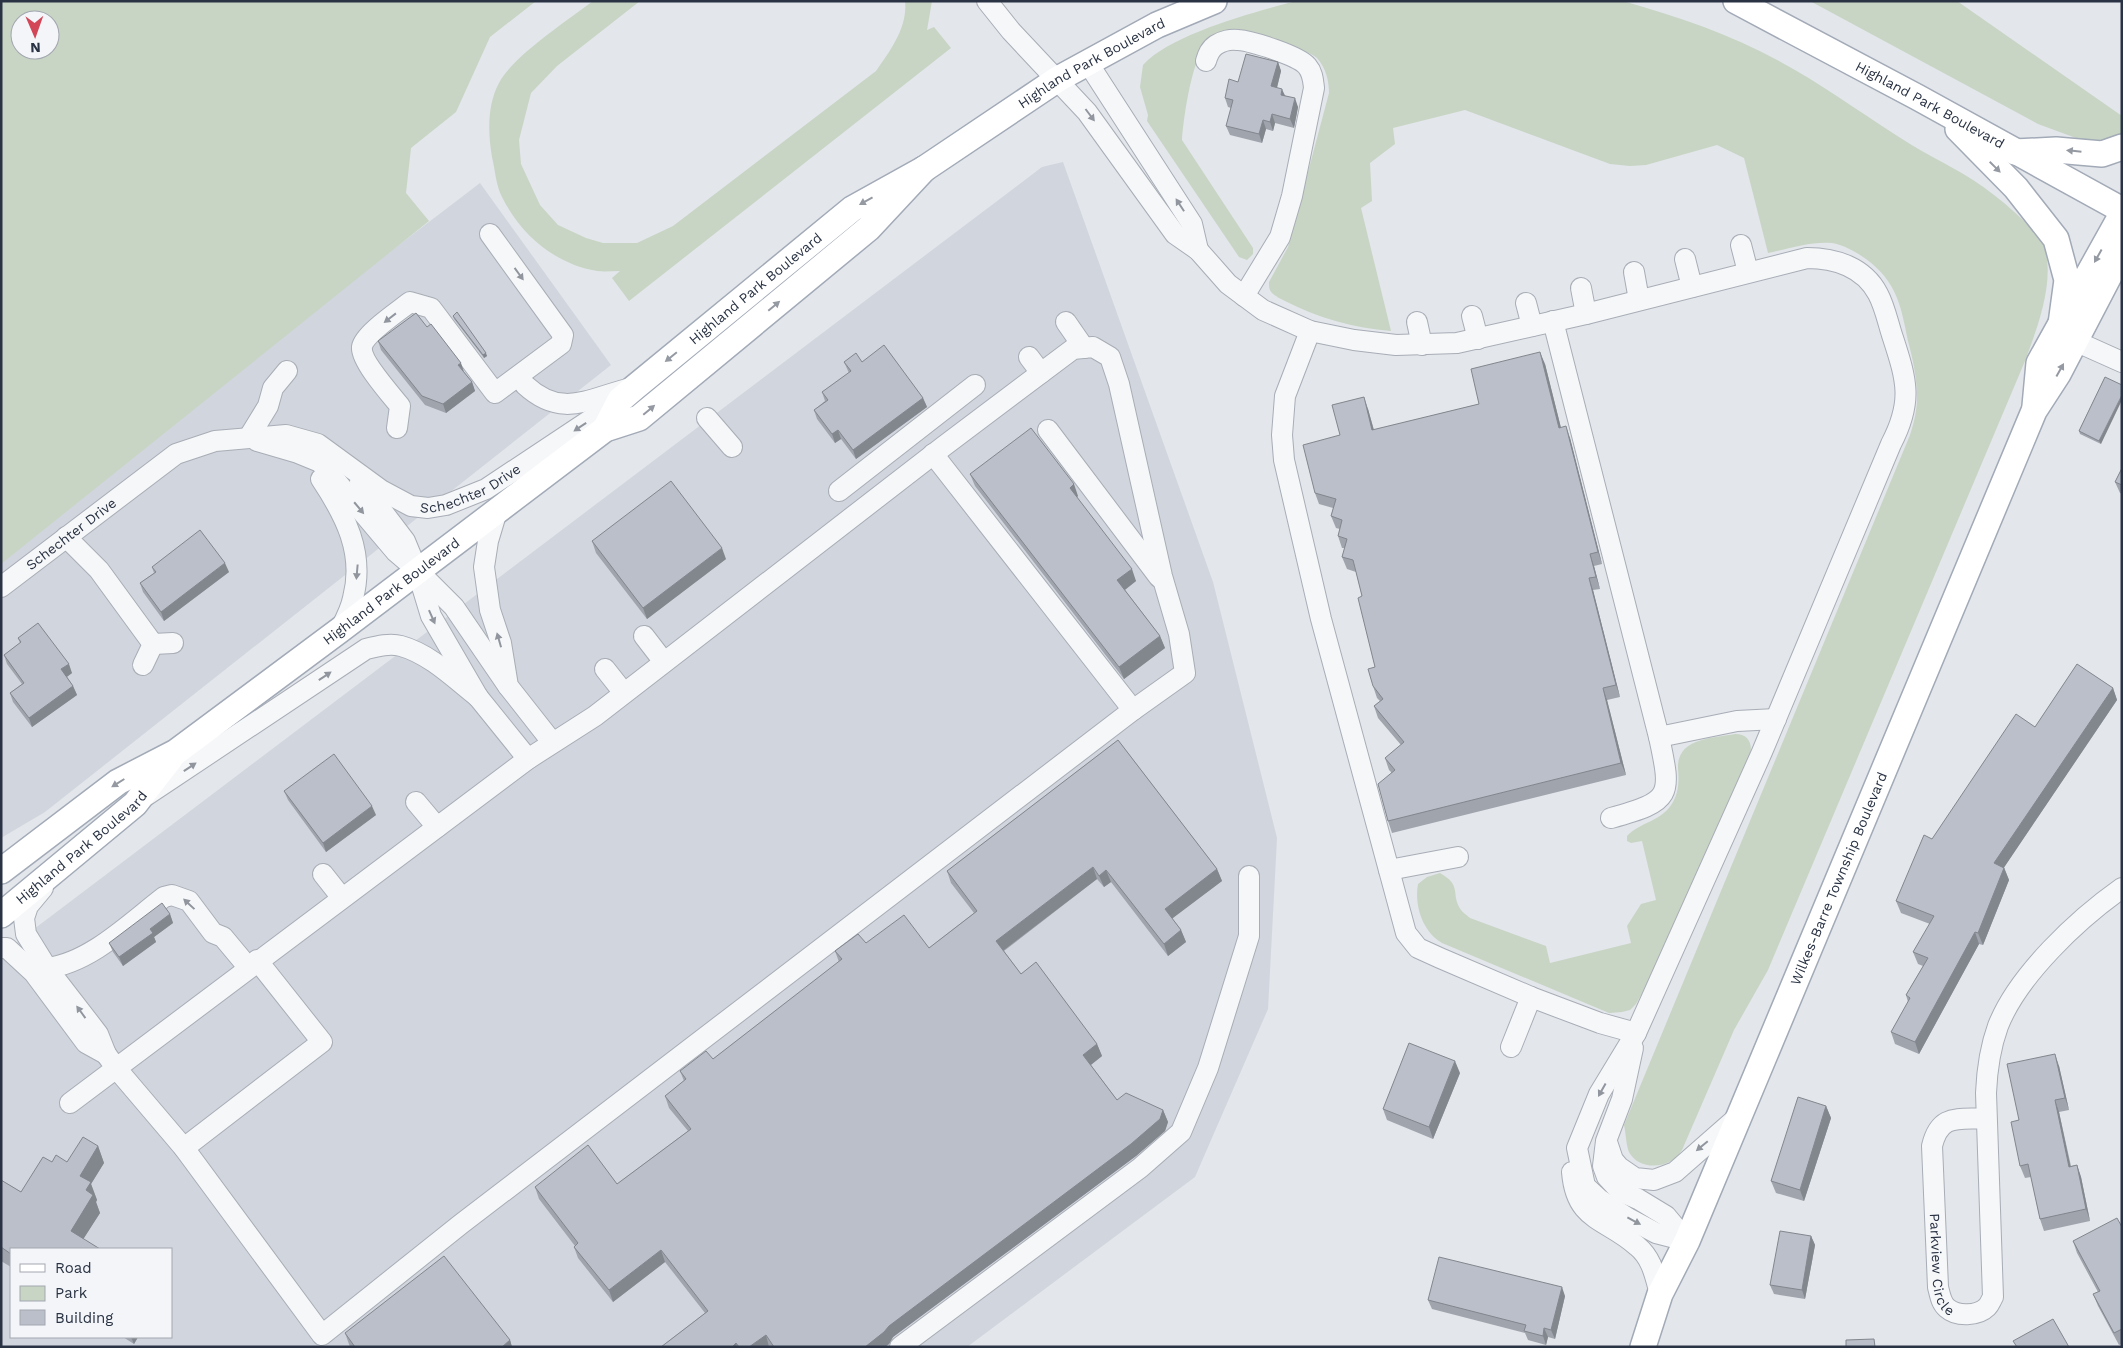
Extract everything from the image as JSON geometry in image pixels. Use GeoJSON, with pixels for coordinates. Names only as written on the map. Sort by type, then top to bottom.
{"type":"FeatureCollection","features":[{"type":"Feature","properties":{"kind":"main road","name":"Highland Park Boulevard"},"geometry":{"type":"LineString","coordinates":[[606,430],[627,394],[852,209],[924,169],[1058,79],[1156,25],[1214,1]]}},
{"type":"Feature","properties":{"kind":"main road","name":"Highland Park Boulevard"},"geometry":{"type":"LineString","coordinates":[[1736,1],[1936,108],[2122,212]]}},
{"type":"Feature","properties":{"kind":"main road"},"geometry":{"type":"LineString","coordinates":[[1936,108],[2016,188],[2056,239],[2067,280],[2068,332]]}},
{"type":"Feature","properties":{"kind":"main road"},"geometry":{"type":"LineString","coordinates":[[2015,152],[2056,150],[2102,154],[2122,148]]}},
{"type":"Feature","properties":{"kind":"main road","name":"Highland Park Boulevard"},"geometry":{"type":"LineString","coordinates":[[1,871],[118,782],[176,752],[606,430],[639,418],[868,228],[924,169]]}},
{"type":"Feature","properties":{"kind":"main road","name":"Wilkes-Barre Township Boulevard"},"geometry":{"type":"LineString","coordinates":[[1643,1347],[1660,1294],[1687,1241],[2034,411],[2058,374],[2068,332],[2122,212]]}},
{"type":"Feature","properties":{"kind":"main road","name":"Wilkes-Barre Township Boulevard"},"geometry":{"type":"LineString","coordinates":[[2068,332],[2122,251]]}},
{"type":"Feature","properties":{"kind":"main road","name":"Highland Park Boulevard"},"geometry":{"type":"LineString","coordinates":[[1,915],[135,804],[176,752]]}},
{"type":"Feature","properties":{"kind":"street"},"geometry":{"type":"LineString","coordinates":[[987,1],[1011,31],[1087,112],[1175,234],[1198,250],[1228,284],[1263,310],[1310,331],[1354,340],[1396,344],[1457,343],[1586,314],[1807,258],[1826,258],[1843,262],[1859,272],[1878,294],[1900,361],[1906,386],[1906,404],[1901,425],[1776,719],[1636,1032],[1599,1094],[1572,1163],[1573,1187],[1585,1211],[1638,1246],[1653,1266],[1660,1294]]}},
{"type":"Feature","properties":{"kind":"street"},"geometry":{"type":"LineString","coordinates":[[1206,61],[1210,50],[1217,44],[1228,40],[1239,40],[1296,58],[1307,65],[1312,76],[1314,88],[1292,196],[1280,237],[1244,296]]}},
{"type":"Feature","properties":{"kind":"street"},"geometry":{"type":"LineString","coordinates":[[1088,63],[1192,224],[1198,250]]}},
{"type":"Feature","properties":{"kind":"street"},"geometry":{"type":"LineString","coordinates":[[397,428],[400,406],[363,358],[362,347],[368,336],[410,302],[431,308],[496,393],[561,344],[563,335],[490,234]]}},
{"type":"Feature","properties":{"kind":"street"},"geometry":{"type":"LineString","coordinates":[[1741,245],[1748,272]]}},
{"type":"Feature","properties":{"kind":"street"},"geometry":{"type":"LineString","coordinates":[[1685,259],[1692,287]]}},
{"type":"Feature","properties":{"kind":"street"},"geometry":{"type":"LineString","coordinates":[[1634,272],[1639,300]]}},
{"type":"Feature","properties":{"kind":"street"},"geometry":{"type":"LineString","coordinates":[[1581,288],[1586,314]]}},
{"type":"Feature","properties":{"kind":"street"},"geometry":{"type":"LineString","coordinates":[[1526,303],[1532,326]]}},
{"type":"Feature","properties":{"kind":"street"},"geometry":{"type":"LineString","coordinates":[[1472,316],[1478,339]]}},
{"type":"Feature","properties":{"kind":"street"},"geometry":{"type":"LineString","coordinates":[[1553,321],[1667,774],[1662,796],[1652,805],[1611,818]]}},
{"type":"Feature","properties":{"kind":"street"},"geometry":{"type":"LineString","coordinates":[[1066,322],[1084,348]]}},
{"type":"Feature","properties":{"kind":"street"},"geometry":{"type":"LineString","coordinates":[[1416,322],[1422,345]]}},
{"type":"Feature","properties":{"kind":"street"},"geometry":{"type":"LineString","coordinates":[[1310,331],[1285,396],[1282,435],[1284,460],[1321,619],[1406,933],[1418,948],[1531,997],[1600,1023],[1636,1032]]}},
{"type":"Feature","properties":{"kind":"street"},"geometry":{"type":"LineString","coordinates":[[2068,332],[2122,362]]}},
{"type":"Feature","properties":{"kind":"street"},"geometry":{"type":"LineString","coordinates":[[1,948],[7,948],[34,973],[86,1043],[111,1061],[184,1148],[322,1336],[475,1214],[1133,710],[1185,673],[1179,634],[1165,585],[1119,384],[1110,357],[1093,346],[1073,349],[933,454],[595,716],[528,759],[252,964],[111,1061],[70,1103]]}},
{"type":"Feature","properties":{"kind":"street"},"geometry":{"type":"LineString","coordinates":[[1029,357],[1041,373]]}},
{"type":"Feature","properties":{"kind":"street"},"geometry":{"type":"LineString","coordinates":[[248,437],[268,406],[273,388],[287,371]]}},
{"type":"Feature","properties":{"kind":"street"},"geometry":{"type":"LineString","coordinates":[[526,384],[547,401],[564,405],[627,394]]}},
{"type":"Feature","properties":{"kind":"street"},"geometry":{"type":"LineString","coordinates":[[858,514],[842,494],[975,386]]}},
{"type":"Feature","properties":{"kind":"street","name":"Schechter Drive"},"geometry":{"type":"LineString","coordinates":[[1,587],[176,454],[215,441],[286,435],[318,444],[381,490],[411,506],[428,508],[446,505],[486,489],[627,394]]}},
{"type":"Feature","properties":{"kind":"street"},"geometry":{"type":"LineString","coordinates":[[707,418],[732,447]]}},
{"type":"Feature","properties":{"kind":"street"},"geometry":{"type":"LineString","coordinates":[[1048,430],[1165,585]]}},
{"type":"Feature","properties":{"kind":"street","name":"Schechter Drive"},"geometry":{"type":"LineString","coordinates":[[248,437],[274,447],[298,452],[320,462],[396,552],[418,570]]}},
{"type":"Feature","properties":{"kind":"street","name":"Schechter Drive"},"geometry":{"type":"LineString","coordinates":[[318,444],[357,479],[405,541],[418,570]]}},
{"type":"Feature","properties":{"kind":"street"},"geometry":{"type":"LineString","coordinates":[[298,452],[313,467],[333,497],[350,532],[358,565],[353,599],[340,630]]}},
{"type":"Feature","properties":{"kind":"street"},"geometry":{"type":"LineString","coordinates":[[933,454],[1133,710]]}},
{"type":"Feature","properties":{"kind":"street"},"geometry":{"type":"LineString","coordinates":[[497,511],[488,540],[484,567],[490,610],[500,643],[508,686]]}},
{"type":"Feature","properties":{"kind":"street"},"geometry":{"type":"LineString","coordinates":[[66,537],[117,585],[153,644]]}},
{"type":"Feature","properties":{"kind":"street"},"geometry":{"type":"LineString","coordinates":[[418,570],[454,607],[508,686],[552,742]]}},
{"type":"Feature","properties":{"kind":"street"},"geometry":{"type":"LineString","coordinates":[[418,570],[431,616],[478,697],[528,759]]}},
{"type":"Feature","properties":{"kind":"street"},"geometry":{"type":"LineString","coordinates":[[644,636],[664,662]]}},
{"type":"Feature","properties":{"kind":"street"},"geometry":{"type":"LineString","coordinates":[[153,644],[173,643]]}},
{"type":"Feature","properties":{"kind":"street"},"geometry":{"type":"LineString","coordinates":[[143,666],[153,644]]}},
{"type":"Feature","properties":{"kind":"street"},"geometry":{"type":"LineString","coordinates":[[135,804],[366,649],[384,645],[400,646],[427,657],[478,697]]}},
{"type":"Feature","properties":{"kind":"street"},"geometry":{"type":"LineString","coordinates":[[605,669],[624,693]]}},
{"type":"Feature","properties":{"kind":"street"},"geometry":{"type":"LineString","coordinates":[[1659,737],[1737,721],[1776,719]]}},
{"type":"Feature","properties":{"kind":"street"},"geometry":{"type":"LineString","coordinates":[[416,802],[437,827]]}},
{"type":"Feature","properties":{"kind":"street"},"geometry":{"type":"LineString","coordinates":[[77,853],[28,906],[24,918],[26,934],[47,968],[98,1034],[111,1061]]}},
{"type":"Feature","properties":{"kind":"street"},"geometry":{"type":"LineString","coordinates":[[1389,870],[1458,858]]}},
{"type":"Feature","properties":{"kind":"street"},"geometry":{"type":"LineString","coordinates":[[323,874],[342,898]]}},
{"type":"Feature","properties":{"kind":"street"},"geometry":{"type":"LineString","coordinates":[[900,1347],[1140,1168],[1181,1132],[1208,1068],[1249,936],[1249,876]]}},
{"type":"Feature","properties":{"kind":"street","name":"Parkview Circle"},"geometry":{"type":"LineString","coordinates":[[1986,1118],[1953,1120],[1940,1125],[1935,1133],[1932,1146],[1938,1287],[1940,1299],[1947,1308],[1957,1314],[1978,1313],[1988,1306],[1993,1297],[1986,1118],[1987,1068],[1991,1046],[1999,1024],[2012,1000],[2034,970],[2059,942],[2087,914],[2122,888]]}},
{"type":"Feature","properties":{"kind":"street"},"geometry":{"type":"LineString","coordinates":[[47,968],[64,966],[92,952],[164,897],[172,895],[189,901],[212,933],[223,937],[252,964],[322,1042],[184,1148]]}},
{"type":"Feature","properties":{"kind":"street"},"geometry":{"type":"LineString","coordinates":[[1511,1047],[1531,997]]}},
{"type":"Feature","properties":{"kind":"street"},"geometry":{"type":"LineString","coordinates":[[1636,1032],[1622,1099],[1606,1141],[1603,1166],[1607,1178],[1620,1191],[1638,1199],[1666,1216],[1687,1241]]}},
{"type":"Feature","properties":{"kind":"street"},"geometry":{"type":"LineString","coordinates":[[1606,1141],[1613,1160],[1619,1167],[1635,1178],[1654,1180],[1675,1172],[1740,1115]]}},
{"type":"Feature","properties":{"kind":"street"},"geometry":{"type":"LineString","coordinates":[[1577,1148],[1585,1186],[1599,1199],[1656,1233],[1687,1241]]}},
{"type":"Feature","properties":{"kind":"shaded area"},"geometry":{"type":"Polygon","coordinates":[[[1063,162],[1213,582],[1277,838],[1268,1009],[1195,1177],[967,1347],[1,1347],[1,954],[1042,167],[1063,162]]]}},
{"type":"Feature","properties":{"kind":"shaded area"},"geometry":{"type":"Polygon","coordinates":[[[480,183],[611,365],[45,812],[1,838],[1,549],[480,183]]]}},
{"type":"Feature","properties":{"kind":"green space"},"geometry":{"type":"Polygon","coordinates":[[[1,1],[536,1],[490,37],[456,112],[411,148],[406,193],[429,221],[1,564],[1,1]]]}},
{"type":"Feature","properties":{"kind":"green space"},"geometry":{"type":"Polygon","coordinates":[[[593,1],[640,1],[557,66],[531,93],[519,140],[521,164],[540,205],[558,225],[586,238],[603,243],[637,243],[673,226],[876,71],[901,29],[904,20],[905,1],[932,1],[927,30],[934,27],[951,48],[629,301],[612,278],[620,271],[597,271],[567,262],[541,246],[519,224],[500,193],[491,148],[490,110],[499,83],[528,50],[593,1]]]}},
{"type":"Feature","properties":{"kind":"green space"},"geometry":{"type":"Polygon","coordinates":[[[1296,1],[1623,1],[1668,14],[1733,39],[1775,59],[1824,88],[1910,144],[1984,187],[2006,204],[2039,235],[2045,249],[2048,265],[2045,298],[2025,361],[1768,970],[1734,1030],[1682,1150],[1674,1159],[1666,1164],[1654,1166],[1637,1161],[1629,1152],[1624,1125],[1910,435],[1916,407],[1916,383],[1900,306],[1885,277],[1862,256],[1845,247],[1832,243],[1816,243],[1768,253],[1744,158],[1717,145],[1646,165],[1610,164],[1465,110],[1393,128],[1395,144],[1370,163],[1372,201],[1361,208],[1391,331],[1336,321],[1283,300],[1271,292],[1269,282],[1288,247],[1329,93],[1323,66],[1317,58],[1295,47],[1264,37],[1246,34],[1203,51],[1195,68],[1186,107],[1182,140],[1253,248],[1253,254],[1247,260],[1239,257],[1147,121],[1148,115],[1140,87],[1143,65],[1173,43],[1215,26],[1296,1]]]}},
{"type":"Feature","properties":{"kind":"green space"},"geometry":{"type":"Polygon","coordinates":[[[1810,1],[1957,1],[2122,116],[2122,138],[2099,143],[2084,141],[2038,124],[1810,1]]]}},
{"type":"Feature","properties":{"kind":"green space"},"geometry":{"type":"Polygon","coordinates":[[[1740,734],[1749,740],[1751,747],[1750,755],[1678,929],[1636,1004],[1630,1010],[1609,1013],[1442,943],[1435,938],[1425,925],[1421,918],[1417,901],[1418,884],[1427,877],[1440,873],[1454,886],[1456,899],[1461,910],[1470,918],[1546,946],[1550,963],[1631,943],[1627,926],[1641,904],[1656,900],[1642,841],[1631,843],[1627,841],[1627,836],[1638,827],[1663,813],[1673,802],[1678,785],[1679,758],[1683,751],[1698,741],[1740,734]]]}},
{"type":"Feature","properties":{"kind":"building"},"geometry":{"type":"Polygon","coordinates":[[[1246,54],[1278,62],[1271,86],[1282,89],[1281,95],[1295,98],[1290,119],[1272,114],[1270,122],[1263,120],[1259,134],[1226,126],[1233,100],[1225,98],[1229,79],[1238,82],[1246,54]]]}},
{"type":"Feature","properties":{"kind":"building"},"geometry":{"type":"Polygon","coordinates":[[[457,312],[486,353],[483,355],[453,316],[457,312]]]}},
{"type":"Feature","properties":{"kind":"building"},"geometry":{"type":"Polygon","coordinates":[[[416,313],[427,327],[431,324],[461,363],[458,365],[472,382],[443,404],[422,396],[378,341],[416,313]]]}},
{"type":"Feature","properties":{"kind":"building"},"geometry":{"type":"Polygon","coordinates":[[[884,345],[923,398],[853,450],[838,430],[832,434],[814,410],[828,400],[822,392],[851,371],[844,362],[856,353],[862,362],[884,345]]]}},
{"type":"Feature","properties":{"kind":"building"},"geometry":{"type":"Polygon","coordinates":[[[1540,352],[1559,428],[1566,426],[1598,552],[1590,554],[1596,577],[1589,578],[1616,685],[1603,688],[1621,763],[1388,821],[1378,784],[1395,770],[1385,758],[1404,742],[1374,706],[1383,699],[1373,686],[1368,669],[1375,667],[1358,598],[1362,596],[1353,560],[1342,557],[1347,539],[1338,536],[1342,520],[1331,516],[1336,499],[1315,493],[1303,445],[1340,435],[1332,405],[1364,397],[1372,430],[1479,404],[1471,369],[1540,352]]]}},
{"type":"Feature","properties":{"kind":"building"},"geometry":{"type":"Polygon","coordinates":[[[2105,377],[2122,385],[2122,395],[2099,441],[2079,431],[2105,377]]]}},
{"type":"Feature","properties":{"kind":"building"},"geometry":{"type":"Polygon","coordinates":[[[1031,428],[1074,484],[1070,488],[1132,569],[1117,580],[1160,636],[1119,667],[970,474],[1031,428]]]}},
{"type":"Feature","properties":{"kind":"building"},"geometry":{"type":"Polygon","coordinates":[[[2122,468],[2122,485],[2115,482],[2122,468]]]}},
{"type":"Feature","properties":{"kind":"building"},"geometry":{"type":"Polygon","coordinates":[[[671,481],[722,548],[643,608],[592,541],[671,481]]]}},
{"type":"Feature","properties":{"kind":"building"},"geometry":{"type":"Polygon","coordinates":[[[200,530],[225,563],[161,612],[140,583],[156,572],[152,567],[200,530]]]}},
{"type":"Feature","properties":{"kind":"building"},"geometry":{"type":"Polygon","coordinates":[[[38,623],[69,664],[61,669],[73,686],[29,718],[10,693],[24,683],[4,655],[21,642],[18,638],[38,623]]]}},
{"type":"Feature","properties":{"kind":"building"},"geometry":{"type":"Polygon","coordinates":[[[2077,664],[2113,688],[1994,863],[2004,868],[1978,933],[1975,932],[1915,1042],[1891,1032],[1910,998],[1906,995],[1928,958],[1913,952],[1934,916],[1896,901],[1924,835],[1932,839],[2016,714],[2035,727],[2077,664]]]}},
{"type":"Feature","properties":{"kind":"building"},"geometry":{"type":"Polygon","coordinates":[[[1118,740],[1217,869],[1165,909],[1181,930],[1164,944],[1106,870],[1099,876],[1093,867],[996,941],[1021,974],[1036,962],[1097,1044],[1083,1055],[1117,1100],[1126,1093],[1163,1110],[1160,1119],[1131,1144],[889,1326],[865,1347],[774,1347],[766,1335],[749,1347],[739,1347],[736,1343],[732,1347],[661,1347],[708,1311],[661,1250],[609,1290],[574,1247],[578,1243],[535,1187],[588,1145],[617,1184],[691,1129],[665,1096],[686,1079],[680,1071],[706,1051],[713,1059],[842,959],[835,951],[858,934],[866,943],[904,915],[929,948],[977,911],[947,871],[1118,740]]]}},
{"type":"Feature","properties":{"kind":"building"},"geometry":{"type":"Polygon","coordinates":[[[334,754],[372,806],[323,843],[284,791],[334,754]]]}},
{"type":"Feature","properties":{"kind":"building"},"geometry":{"type":"Polygon","coordinates":[[[162,903],[170,914],[150,929],[153,933],[119,957],[109,943],[162,903]]]}},
{"type":"Feature","properties":{"kind":"building"},"geometry":{"type":"Polygon","coordinates":[[[1409,1043],[1455,1061],[1429,1127],[1383,1109],[1409,1043]]]}},
{"type":"Feature","properties":{"kind":"building"},"geometry":{"type":"Polygon","coordinates":[[[2055,1054],[2065,1098],[2055,1100],[2069,1167],[2077,1165],[2086,1209],[2040,1219],[2028,1164],[2020,1166],[2011,1122],[2019,1120],[2007,1064],[2055,1054]]]}},
{"type":"Feature","properties":{"kind":"building"},"geometry":{"type":"Polygon","coordinates":[[[1798,1097],[1826,1106],[1800,1190],[1771,1181],[1798,1097]]]}},
{"type":"Feature","properties":{"kind":"building"},"geometry":{"type":"Polygon","coordinates":[[[83,1137],[98,1146],[80,1176],[91,1182],[86,1190],[93,1195],[71,1231],[98,1248],[10,1248],[10,1253],[1,1247],[1,1180],[21,1192],[43,1157],[52,1162],[56,1155],[67,1162],[83,1137]]]}},
{"type":"Feature","properties":{"kind":"building"},"geometry":{"type":"Polygon","coordinates":[[[2117,1218],[2122,1227],[2122,1329],[2114,1333],[2093,1294],[2100,1291],[2073,1241],[2117,1218]]]}},
{"type":"Feature","properties":{"kind":"building"},"geometry":{"type":"Polygon","coordinates":[[[1780,1231],[1811,1236],[1802,1290],[1770,1285],[1780,1231]]]}},
{"type":"Feature","properties":{"kind":"building"},"geometry":{"type":"Polygon","coordinates":[[[444,1256],[510,1340],[502,1347],[355,1347],[345,1333],[444,1256]]]}},
{"type":"Feature","properties":{"kind":"building"},"geometry":{"type":"Polygon","coordinates":[[[1439,1257],[1562,1287],[1551,1330],[1544,1328],[1543,1336],[1524,1331],[1526,1325],[1428,1300],[1439,1257]]]}},
{"type":"Feature","properties":{"kind":"building"},"geometry":{"type":"Polygon","coordinates":[[[2053,1319],[2069,1347],[2017,1347],[2013,1341],[2053,1319]]]}},
{"type":"Feature","properties":{"kind":"building"},"geometry":{"type":"Polygon","coordinates":[[[1874,1339],[1875,1347],[1846,1347],[1846,1340],[1874,1339]]]}}]}
